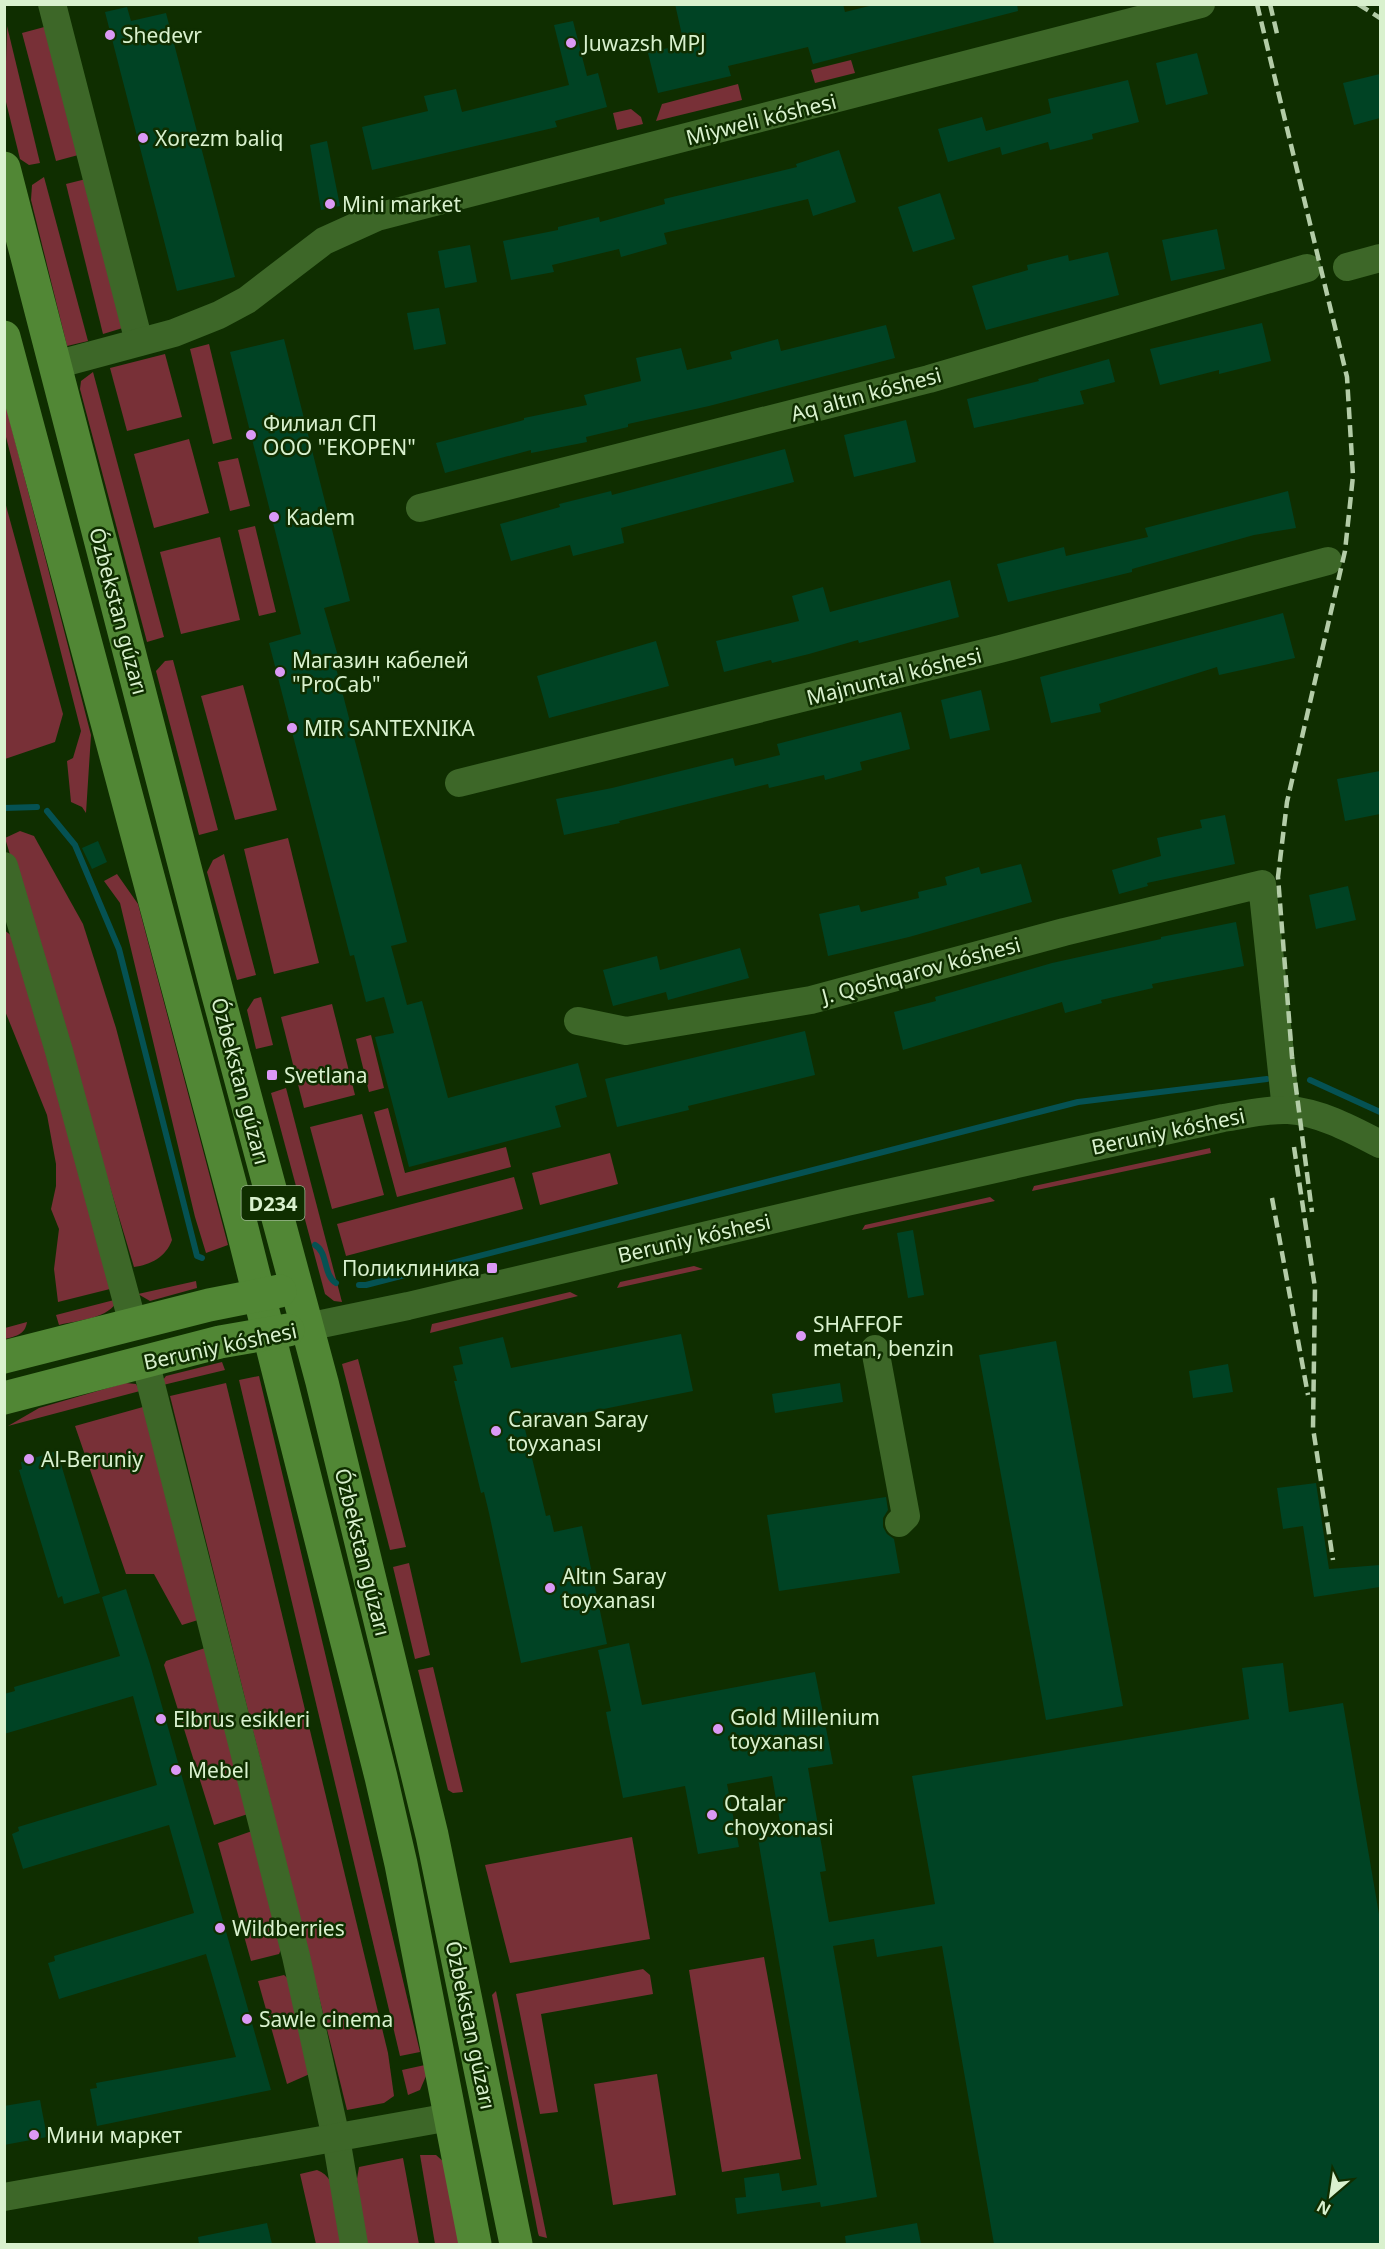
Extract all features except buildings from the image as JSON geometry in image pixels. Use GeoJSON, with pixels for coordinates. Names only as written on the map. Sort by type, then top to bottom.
{"type":"FeatureCollection","features":[{"type":"Feature","properties":{"kind":"main road","name":"Ózbekstan gúzarı"},"geometry":{"type":"LineString","coordinates":[[4,168],[307,1327],[432,1835],[516,2244]]}},
{"type":"Feature","properties":{"kind":"main road","name":"Ózbekstan gúzarı"},"geometry":{"type":"LineString","coordinates":[[4,337],[258,1295],[386,1799],[475,2244]]}},
{"type":"Feature","properties":{"kind":"main road","name":"Beruniy kóshesi"},"geometry":{"type":"LineString","coordinates":[[4,1357],[209,1305],[296,1288]]}},
{"type":"Feature","properties":{"kind":"main road"},"geometry":{"type":"LineString","coordinates":[[209,1305],[222,1311],[228,1318],[227,1332],[220,1342]]}},
{"type":"Feature","properties":{"kind":"main road","name":"Beruniy kóshesi"},"geometry":{"type":"LineString","coordinates":[[4,1398],[220,1342],[307,1327]]}},
{"type":"Feature","properties":{"kind":"street","name":"Miyweli kóshesi"},"geometry":{"type":"LineString","coordinates":[[56,365],[174,333],[247,300],[324,241],[377,217],[1202,4]]}},
{"type":"Feature","properties":{"kind":"street"},"geometry":{"type":"LineString","coordinates":[[58,6],[139,342]]}},
{"type":"Feature","properties":{"kind":"street"},"geometry":{"type":"LineString","coordinates":[[1347,267],[1380,258]]}},
{"type":"Feature","properties":{"kind":"street","name":"Aq altın kóshesi"},"geometry":{"type":"LineString","coordinates":[[420,508],[929,379],[1307,268]]}},
{"type":"Feature","properties":{"kind":"street","name":"Majnuntal kóshesi"},"geometry":{"type":"LineString","coordinates":[[459,783],[1000,650],[1328,561]]}},
{"type":"Feature","properties":{"kind":"street"},"geometry":{"type":"LineString","coordinates":[[4,866],[59,1051],[133,1324]]}},
{"type":"Feature","properties":{"kind":"street","name":"J. Qoshqarov kóshesi"},"geometry":{"type":"LineString","coordinates":[[578,1021],[626,1031],[811,1000],[1064,932],[1262,884],[1286,1110]]}},
{"type":"Feature","properties":{"kind":"street","name":"Beruniy kóshesi"},"geometry":{"type":"LineString","coordinates":[[307,1327],[408,1306],[847,1202],[1223,1118],[1286,1110],[1331,1121],[1380,1144]]}},
{"type":"Feature","properties":{"kind":"street"},"geometry":{"type":"LineString","coordinates":[[875,1349],[906,1516],[899,1523]]}},
{"type":"Feature","properties":{"kind":"street"},"geometry":{"type":"LineString","coordinates":[[145,1361],[296,1956],[336,2138],[354,2244]]}},
{"type":"Feature","properties":{"kind":"street"},"geometry":{"type":"LineString","coordinates":[[4,2197],[450,2117]]}},
{"type":"Feature","properties":{"kind":"shaded area"},"geometry":{"type":"Polygon","coordinates":[[[7,26],[40,163],[29,165],[20,159],[5,98],[7,26]]]}},
{"type":"Feature","properties":{"kind":"shaded area"},"geometry":{"type":"Polygon","coordinates":[[[48,26],[82,154],[56,161],[22,33],[48,26]]]}},
{"type":"Feature","properties":{"kind":"shaded area"},"geometry":{"type":"Polygon","coordinates":[[[851,60],[855,73],[815,83],[811,70],[851,60]]]}},
{"type":"Feature","properties":{"kind":"shaded area"},"geometry":{"type":"Polygon","coordinates":[[[738,84],[742,100],[656,121],[662,104],[738,84]]]}},
{"type":"Feature","properties":{"kind":"shaded area"},"geometry":{"type":"Polygon","coordinates":[[[631,109],[641,117],[643,124],[617,130],[613,113],[631,109]]]}},
{"type":"Feature","properties":{"kind":"shaded area"},"geometry":{"type":"Polygon","coordinates":[[[44,177],[88,341],[67,346],[31,200],[32,185],[44,177]]]}},
{"type":"Feature","properties":{"kind":"shaded area"},"geometry":{"type":"Polygon","coordinates":[[[86,179],[126,327],[103,334],[66,184],[86,179]]]}},
{"type":"Feature","properties":{"kind":"shaded area"},"geometry":{"type":"Polygon","coordinates":[[[209,344],[232,439],[213,444],[190,349],[209,344]]]}},
{"type":"Feature","properties":{"kind":"shaded area"},"geometry":{"type":"Polygon","coordinates":[[[165,354],[182,417],[127,431],[110,368],[165,354]]]}},
{"type":"Feature","properties":{"kind":"shaded area"},"geometry":{"type":"Polygon","coordinates":[[[93,372],[164,637],[147,642],[80,389],[81,381],[93,372]]]}},
{"type":"Feature","properties":{"kind":"shaded area"},"geometry":{"type":"Polygon","coordinates":[[[4,398],[91,735],[86,813],[82,807],[71,802],[67,761],[73,758],[81,731],[5,433],[4,398]]]}},
{"type":"Feature","properties":{"kind":"shaded area"},"geometry":{"type":"Polygon","coordinates":[[[189,439],[209,513],[154,528],[134,454],[189,439]]]}},
{"type":"Feature","properties":{"kind":"shaded area"},"geometry":{"type":"Polygon","coordinates":[[[238,458],[250,506],[230,511],[218,462],[238,458]]]}},
{"type":"Feature","properties":{"kind":"shaded area"},"geometry":{"type":"Polygon","coordinates":[[[5,502],[63,714],[55,742],[5,759],[5,502]]]}},
{"type":"Feature","properties":{"kind":"shaded area"},"geometry":{"type":"Polygon","coordinates":[[[255,526],[276,612],[259,616],[238,530],[255,526]]]}},
{"type":"Feature","properties":{"kind":"shaded area"},"geometry":{"type":"Polygon","coordinates":[[[220,537],[240,620],[181,634],[160,552],[220,537]]]}},
{"type":"Feature","properties":{"kind":"shaded area"},"geometry":{"type":"Polygon","coordinates":[[[173,660],[218,830],[199,835],[156,671],[165,661],[173,660]]]}},
{"type":"Feature","properties":{"kind":"shaded area"},"geometry":{"type":"Polygon","coordinates":[[[243,685],[277,810],[235,820],[201,696],[243,685]]]}},
{"type":"Feature","properties":{"kind":"shaded area"},"geometry":{"type":"Polygon","coordinates":[[[20,831],[34,836],[83,924],[116,1028],[172,1240],[162,1255],[146,1264],[134,1267],[5,838],[20,831]]]}},
{"type":"Feature","properties":{"kind":"shaded area"},"geometry":{"type":"Polygon","coordinates":[[[288,838],[319,963],[274,974],[244,849],[288,838]]]}},
{"type":"Feature","properties":{"kind":"shaded area"},"geometry":{"type":"Polygon","coordinates":[[[224,854],[256,975],[237,980],[207,872],[213,860],[224,854]]]}},
{"type":"Feature","properties":{"kind":"shaded area"},"geometry":{"type":"Polygon","coordinates":[[[117,874],[138,904],[228,1245],[206,1253],[195,1217],[120,903],[104,881],[117,874]]]}},
{"type":"Feature","properties":{"kind":"shaded area"},"geometry":{"type":"Polygon","coordinates":[[[4,930],[12,936],[114,1288],[58,1302],[54,1269],[59,1229],[51,1209],[56,1186],[56,1164],[47,1115],[5,1011],[4,930]]]}},
{"type":"Feature","properties":{"kind":"shaded area"},"geometry":{"type":"Polygon","coordinates":[[[261,997],[273,1045],[256,1049],[247,1010],[254,999],[261,997]]]}},
{"type":"Feature","properties":{"kind":"shaded area"},"geometry":{"type":"Polygon","coordinates":[[[332,1004],[355,1095],[304,1108],[281,1017],[332,1004]]]}},
{"type":"Feature","properties":{"kind":"shaded area"},"geometry":{"type":"Polygon","coordinates":[[[371,1035],[384,1088],[369,1092],[356,1039],[371,1035]]]}},
{"type":"Feature","properties":{"kind":"shaded area"},"geometry":{"type":"Polygon","coordinates":[[[286,1088],[342,1302],[334,1301],[325,1294],[271,1093],[286,1088]]]}},
{"type":"Feature","properties":{"kind":"shaded area"},"geometry":{"type":"Polygon","coordinates":[[[388,1108],[405,1173],[506,1147],[511,1167],[397,1197],[374,1112],[388,1108]]]}},
{"type":"Feature","properties":{"kind":"shaded area"},"geometry":{"type":"Polygon","coordinates":[[[362,1114],[384,1195],[332,1209],[310,1127],[362,1114]]]}},
{"type":"Feature","properties":{"kind":"shaded area"},"geometry":{"type":"Polygon","coordinates":[[[1210,1148],[1211,1153],[1032,1191],[1034,1186],[1210,1148]]]}},
{"type":"Feature","properties":{"kind":"shaded area"},"geometry":{"type":"Polygon","coordinates":[[[610,1153],[618,1184],[540,1205],[532,1173],[610,1153]]]}},
{"type":"Feature","properties":{"kind":"shaded area"},"geometry":{"type":"Polygon","coordinates":[[[514,1177],[523,1209],[346,1256],[337,1224],[514,1177]]]}},
{"type":"Feature","properties":{"kind":"shaded area"},"geometry":{"type":"Polygon","coordinates":[[[990,1197],[995,1201],[862,1230],[865,1225],[990,1197]]]}},
{"type":"Feature","properties":{"kind":"shaded area"},"geometry":{"type":"Polygon","coordinates":[[[694,1266],[703,1269],[617,1288],[620,1282],[694,1266]]]}},
{"type":"Feature","properties":{"kind":"shaded area"},"geometry":{"type":"Polygon","coordinates":[[[196,1281],[197,1288],[150,1301],[138,1294],[196,1281]]]}},
{"type":"Feature","properties":{"kind":"shaded area"},"geometry":{"type":"Polygon","coordinates":[[[570,1292],[578,1296],[430,1333],[432,1324],[570,1292]]]}},
{"type":"Feature","properties":{"kind":"shaded area"},"geometry":{"type":"Polygon","coordinates":[[[118,1299],[114,1306],[101,1315],[59,1325],[56,1315],[118,1299]]]}},
{"type":"Feature","properties":{"kind":"shaded area"},"geometry":{"type":"Polygon","coordinates":[[[27,1322],[22,1332],[5,1339],[5,1328],[27,1322]]]}},
{"type":"Feature","properties":{"kind":"shaded area"},"geometry":{"type":"Polygon","coordinates":[[[358,1359],[406,1547],[390,1550],[342,1364],[358,1359]]]}},
{"type":"Feature","properties":{"kind":"shaded area"},"geometry":{"type":"Polygon","coordinates":[[[222,1362],[225,1370],[163,1385],[166,1376],[222,1362]]]}},
{"type":"Feature","properties":{"kind":"shaded area"},"geometry":{"type":"Polygon","coordinates":[[[259,1376],[420,2052],[400,2056],[239,1380],[259,1376]]]}},
{"type":"Feature","properties":{"kind":"shaded area"},"geometry":{"type":"Polygon","coordinates":[[[125,1383],[136,1384],[140,1391],[8,1426],[39,1408],[125,1383]]]}},
{"type":"Feature","properties":{"kind":"shaded area"},"geometry":{"type":"Polygon","coordinates":[[[226,1383],[388,2053],[394,2096],[384,2103],[347,2110],[170,1396],[226,1383]]]}},
{"type":"Feature","properties":{"kind":"shaded area"},"geometry":{"type":"Polygon","coordinates":[[[143,1407],[198,1620],[182,1625],[154,1574],[126,1574],[75,1426],[143,1407]]]}},
{"type":"Feature","properties":{"kind":"shaded area"},"geometry":{"type":"Polygon","coordinates":[[[409,1563],[430,1655],[415,1659],[393,1567],[409,1563]]]}},
{"type":"Feature","properties":{"kind":"shaded area"},"geometry":{"type":"Polygon","coordinates":[[[205,1648],[248,1814],[214,1825],[164,1665],[166,1661],[205,1648]]]}},
{"type":"Feature","properties":{"kind":"shaded area"},"geometry":{"type":"Polygon","coordinates":[[[433,1667],[463,1792],[453,1793],[448,1790],[418,1670],[433,1667]]]}},
{"type":"Feature","properties":{"kind":"shaded area"},"geometry":{"type":"Polygon","coordinates":[[[252,1831],[283,1945],[279,1954],[251,1961],[218,1843],[252,1831]]]}},
{"type":"Feature","properties":{"kind":"shaded area"},"geometry":{"type":"Polygon","coordinates":[[[632,1837],[650,1939],[510,1963],[485,1865],[632,1837]]]}},
{"type":"Feature","properties":{"kind":"shaded area"},"geometry":{"type":"Polygon","coordinates":[[[764,1957],[801,2159],[722,2172],[689,1970],[764,1957]]]}},
{"type":"Feature","properties":{"kind":"shaded area"},"geometry":{"type":"Polygon","coordinates":[[[643,1969],[650,1975],[653,1994],[541,2014],[558,2112],[540,2114],[516,1994],[643,1969]]]}},
{"type":"Feature","properties":{"kind":"shaded area"},"geometry":{"type":"Polygon","coordinates":[[[284,1975],[293,1983],[312,2073],[287,2084],[258,1981],[284,1975]]]}},
{"type":"Feature","properties":{"kind":"shaded area"},"geometry":{"type":"Polygon","coordinates":[[[496,1991],[547,2238],[539,2236],[538,2233],[492,1995],[496,1991]]]}},
{"type":"Feature","properties":{"kind":"shaded area"},"geometry":{"type":"Polygon","coordinates":[[[425,2065],[426,2076],[420,2090],[408,2095],[402,2070],[425,2065]]]}},
{"type":"Feature","properties":{"kind":"shaded area"},"geometry":{"type":"Polygon","coordinates":[[[657,2074],[676,2195],[613,2205],[594,2084],[657,2074]]]}},
{"type":"Feature","properties":{"kind":"shaded area"},"geometry":{"type":"Polygon","coordinates":[[[420,2155],[436,2155],[445,2163],[459,2244],[435,2244],[420,2155]]]}},
{"type":"Feature","properties":{"kind":"shaded area"},"geometry":{"type":"Polygon","coordinates":[[[403,2158],[419,2244],[364,2244],[357,2179],[359,2167],[403,2158]]]}},
{"type":"Feature","properties":{"kind":"shaded area"},"geometry":{"type":"Polygon","coordinates":[[[317,2170],[331,2182],[335,2191],[343,2244],[316,2244],[300,2174],[317,2170]]]}},
{"type":"Feature","properties":{"kind":"waterway"},"geometry":{"type":"LineString","coordinates":[[4,808],[37,807]]}},
{"type":"Feature","properties":{"kind":"waterway"},"geometry":{"type":"LineString","coordinates":[[47,811],[75,845],[119,949],[197,1256],[202,1258]]}},
{"type":"Feature","properties":{"kind":"waterway"},"geometry":{"type":"LineString","coordinates":[[359,1285],[1078,1102],[1267,1079]]}},
{"type":"Feature","properties":{"kind":"waterway"},"geometry":{"type":"LineString","coordinates":[[1310,1080],[1380,1112]]}},
{"type":"Feature","properties":{"kind":"waterway"},"geometry":{"type":"LineString","coordinates":[[315,1245],[322,1253],[329,1275],[336,1283]]}},
{"type":"Feature","properties":{"kind":"railway"},"geometry":{"type":"LineString","coordinates":[[1257,4],[1347,377],[1353,476],[1345,551],[1287,802],[1278,877],[1292,1057],[1312,1212]]}},
{"type":"Feature","properties":{"kind":"railway"},"geometry":{"type":"LineString","coordinates":[[1270,4],[1278,38]]}},
{"type":"Feature","properties":{"kind":"railway"},"geometry":{"type":"LineString","coordinates":[[1358,4],[1380,18]]}},
{"type":"Feature","properties":{"kind":"railway"},"geometry":{"type":"LineString","coordinates":[[1294,1147],[1315,1288],[1313,1428],[1333,1560]]}},
{"type":"Feature","properties":{"kind":"railway"},"geometry":{"type":"LineString","coordinates":[[1272,1198],[1308,1395]]}},
{"type":"Feature","properties":{"kind":"place","name":"Shedevr"},"geometry":{"type":"Point","coordinates":[110,35]}},
{"type":"Feature","properties":{"kind":"place","name":"Juwazsh MPJ"},"geometry":{"type":"Point","coordinates":[571,43]}},
{"type":"Feature","properties":{"kind":"place","name":"Xorezm baliq"},"geometry":{"type":"Point","coordinates":[143,138]}},
{"type":"Feature","properties":{"kind":"place","name":"Mini market"},"geometry":{"type":"Point","coordinates":[330,204]}},
{"type":"Feature","properties":{"kind":"place","name":"Филиал СП OOO \"EKOPEN\""},"geometry":{"type":"Point","coordinates":[251,435]}},
{"type":"Feature","properties":{"kind":"place","name":"Kadem"},"geometry":{"type":"Point","coordinates":[274,517]}},
{"type":"Feature","properties":{"kind":"place","name":"Магазин кабелей \"ProCab\""},"geometry":{"type":"Point","coordinates":[280,672]}},
{"type":"Feature","properties":{"kind":"place","name":"MIR SANTEXNIKA"},"geometry":{"type":"Point","coordinates":[292,728]}},
{"type":"Feature","properties":{"kind":"place","name":"Svetlana"},"geometry":{"type":"Point","coordinates":[272,1075]}},
{"type":"Feature","properties":{"kind":"place","name":"Поликлиника"},"geometry":{"type":"Point","coordinates":[492,1268]}},
{"type":"Feature","properties":{"kind":"place","name":"SHAFFOF metan, benzin"},"geometry":{"type":"Point","coordinates":[801,1336]}},
{"type":"Feature","properties":{"kind":"place","name":"Caravan Saray toyxanası"},"geometry":{"type":"Point","coordinates":[496,1431]}},
{"type":"Feature","properties":{"kind":"place","name":"Al-Beruniy"},"geometry":{"type":"Point","coordinates":[29,1459]}},
{"type":"Feature","properties":{"kind":"place","name":"Altın Saray toyxanası"},"geometry":{"type":"Point","coordinates":[550,1588]}},
{"type":"Feature","properties":{"kind":"place","name":"Elbrus esikleri"},"geometry":{"type":"Point","coordinates":[161,1719]}},
{"type":"Feature","properties":{"kind":"place","name":"Gold Millenium toyxanası"},"geometry":{"type":"Point","coordinates":[718,1729]}},
{"type":"Feature","properties":{"kind":"place","name":"Mebel"},"geometry":{"type":"Point","coordinates":[176,1770]}},
{"type":"Feature","properties":{"kind":"place","name":"Otalar choyxonasi"},"geometry":{"type":"Point","coordinates":[712,1815]}},
{"type":"Feature","properties":{"kind":"place","name":"Wildberries"},"geometry":{"type":"Point","coordinates":[220,1928]}},
{"type":"Feature","properties":{"kind":"place","name":"Sawle cinema"},"geometry":{"type":"Point","coordinates":[247,2019]}},
{"type":"Feature","properties":{"kind":"place","name":"Мини маркет"},"geometry":{"type":"Point","coordinates":[34,2135]}}]}
